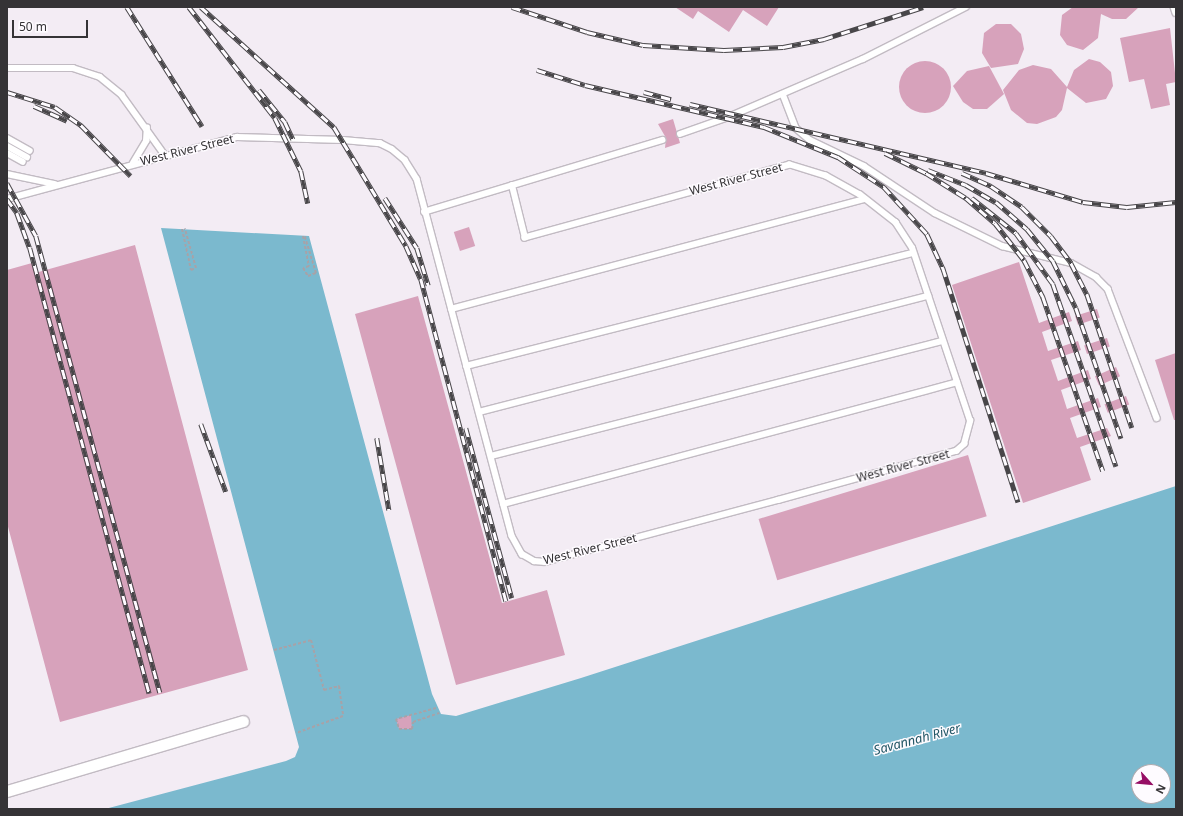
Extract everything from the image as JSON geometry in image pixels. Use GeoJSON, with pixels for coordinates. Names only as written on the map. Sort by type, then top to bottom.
{"type":"FeatureCollection","features":[{"type":"Feature","properties":{"kind":"street"},"geometry":{"type":"LineString","coordinates":[[7,791],[243,721]]}},
{"type":"Feature","properties":{"kind":"lane"},"geometry":{"type":"LineString","coordinates":[[680,134],[782,94],[966,7]]}},
{"type":"Feature","properties":{"kind":"lane"},"geometry":{"type":"LineString","coordinates":[[1174,7],[1176,13]]}},
{"type":"Feature","properties":{"kind":"lane"},"geometry":{"type":"LineString","coordinates":[[7,68],[54,67],[90,73],[122,95],[165,155]]}},
{"type":"Feature","properties":{"kind":"lane"},"geometry":{"type":"LineString","coordinates":[[782,94],[796,128],[810,140],[864,166],[942,217],[1002,246],[1072,263],[1096,277],[1108,289],[1157,418]]}},
{"type":"Feature","properties":{"kind":"lane"},"geometry":{"type":"LineString","coordinates":[[133,164],[146,141],[147,128]]}},
{"type":"Feature","properties":{"kind":"lane","name":"West River Street"},"geometry":{"type":"LineString","coordinates":[[7,199],[165,155],[237,137],[285,136],[380,143],[406,160],[417,178],[424,212],[515,546],[534,561],[545,562],[956,451],[964,444],[970,422],[913,253],[896,223],[865,199],[826,176],[790,165],[525,238],[512,186]]}},
{"type":"Feature","properties":{"kind":"lane"},"geometry":{"type":"LineString","coordinates":[[7,138],[30,151]]}},
{"type":"Feature","properties":{"kind":"lane"},"geometry":{"type":"LineString","coordinates":[[424,212],[662,140]]}},
{"type":"Feature","properties":{"kind":"lane"},"geometry":{"type":"LineString","coordinates":[[7,146],[25,160],[7,153]]}},
{"type":"Feature","properties":{"kind":"lane"},"geometry":{"type":"LineString","coordinates":[[7,174],[60,184]]}},
{"type":"Feature","properties":{"kind":"lane"},"geometry":{"type":"LineString","coordinates":[[451,309],[865,199]]}},
{"type":"Feature","properties":{"kind":"lane"},"geometry":{"type":"LineString","coordinates":[[466,366],[913,253]]}},
{"type":"Feature","properties":{"kind":"lane"},"geometry":{"type":"LineString","coordinates":[[479,412],[928,296]]}},
{"type":"Feature","properties":{"kind":"lane"},"geometry":{"type":"LineString","coordinates":[[491,456],[943,341]]}},
{"type":"Feature","properties":{"kind":"lane"},"geometry":{"type":"LineString","coordinates":[[503,504],[957,382]]}},
{"type":"Feature","properties":{"kind":"path"},"geometry":{"type":"LineString","coordinates":[[184,229],[196,268],[191,270],[184,229]]}},
{"type":"Feature","properties":{"kind":"path"},"geometry":{"type":"LineString","coordinates":[[304,236],[316,273],[308,276],[303,268],[309,266],[304,236]]}},
{"type":"Feature","properties":{"kind":"path"},"geometry":{"type":"LineString","coordinates":[[274,650],[311,640],[324,690],[339,686],[343,716],[296,733]]}},
{"type":"Feature","properties":{"kind":"path"},"geometry":{"type":"LineString","coordinates":[[436,708],[396,719],[399,729],[412,729],[413,722],[440,713]]}},
{"type":"Feature","properties":{"kind":"water","name":"Savannah River"},"geometry":{"type":"Polygon","coordinates":[[[161,228],[309,236],[432,694],[441,714],[456,716],[581,678],[1176,486],[1176,809],[105,809],[286,761],[295,757],[299,747],[161,228]]]}},
{"type":"Feature","properties":{"kind":"building"},"geometry":{"type":"Polygon","coordinates":[[[675,7],[779,7],[767,26],[743,10],[729,32],[698,11],[693,19],[675,7]]]}},
{"type":"Feature","properties":{"kind":"building"},"geometry":{"type":"Polygon","coordinates":[[[1073,7],[1139,7],[1126,19],[1112,19],[1101,14],[1098,38],[1083,50],[1067,45],[1060,35],[1062,15],[1073,7]]]}},
{"type":"Feature","properties":{"kind":"building"},"geometry":{"type":"Polygon","coordinates":[[[996,24],[1011,24],[1021,34],[1024,49],[1018,64],[991,68],[982,53],[984,33],[996,24]]]}},
{"type":"Feature","properties":{"kind":"building"},"geometry":{"type":"Polygon","coordinates":[[[1170,28],[1176,82],[1166,84],[1170,105],[1151,109],[1144,79],[1129,82],[1120,38],[1170,28]]]}},
{"type":"Feature","properties":{"kind":"building"},"geometry":{"type":"Polygon","coordinates":[[[1089,59],[1100,62],[1111,72],[1113,86],[1106,99],[1086,103],[1067,88],[1062,110],[1056,117],[1037,124],[1027,123],[1011,110],[1003,90],[1019,70],[1033,65],[1051,69],[1067,87],[1074,70],[1089,59]]]}},
{"type":"Feature","properties":{"kind":"building"},"geometry":{"type":"Polygon","coordinates":[[[925,61],[939,65],[947,73],[951,87],[947,101],[939,109],[925,113],[911,109],[903,101],[899,87],[903,73],[911,65],[925,61]]]}},
{"type":"Feature","properties":{"kind":"building"},"geometry":{"type":"Polygon","coordinates":[[[989,66],[1004,94],[987,109],[973,109],[963,102],[953,86],[967,71],[989,66]]]}},
{"type":"Feature","properties":{"kind":"building"},"geometry":{"type":"Polygon","coordinates":[[[673,119],[680,143],[665,148],[666,138],[658,124],[673,119]]]}},
{"type":"Feature","properties":{"kind":"building"},"geometry":{"type":"Polygon","coordinates":[[[469,227],[475,246],[460,251],[454,232],[469,227]]]}},
{"type":"Feature","properties":{"kind":"building"},"geometry":{"type":"Polygon","coordinates":[[[135,245],[248,670],[60,722],[7,523],[7,270],[32,263],[35,273],[135,245]]]}},
{"type":"Feature","properties":{"kind":"building"},"geometry":{"type":"Polygon","coordinates":[[[1019,262],[1039,323],[1069,312],[1072,321],[1042,332],[1048,351],[1078,341],[1081,350],[1051,360],[1058,381],[1088,370],[1091,379],[1061,390],[1067,409],[1098,398],[1101,407],[1070,418],[1077,438],[1107,428],[1111,436],[1080,447],[1091,480],[1023,503],[952,285],[1019,262]]]}},
{"type":"Feature","properties":{"kind":"building"},"geometry":{"type":"Polygon","coordinates":[[[418,296],[502,603],[547,590],[565,655],[456,685],[355,314],[418,296]]]}},
{"type":"Feature","properties":{"kind":"building"},"geometry":{"type":"Polygon","coordinates":[[[1097,309],[1100,318],[1078,325],[1075,316],[1097,309]]]}},
{"type":"Feature","properties":{"kind":"building"},"geometry":{"type":"Polygon","coordinates":[[[1107,338],[1110,347],[1087,354],[1084,345],[1107,338]]]}},
{"type":"Feature","properties":{"kind":"building"},"geometry":{"type":"Polygon","coordinates":[[[1176,353],[1176,420],[1174,420],[1155,360],[1176,353]]]}},
{"type":"Feature","properties":{"kind":"building"},"geometry":{"type":"Polygon","coordinates":[[[1116,367],[1120,376],[1099,385],[1095,376],[1116,367]]]}},
{"type":"Feature","properties":{"kind":"building"},"geometry":{"type":"Polygon","coordinates":[[[1126,396],[1129,404],[1108,413],[1105,404],[1126,396]]]}},
{"type":"Feature","properties":{"kind":"building"},"geometry":{"type":"Polygon","coordinates":[[[968,455],[987,516],[777,580],[759,519],[968,455]]]}},
{"type":"Feature","properties":{"kind":"building"},"geometry":{"type":"Polygon","coordinates":[[[411,715],[412,729],[399,729],[396,719],[411,715]]]}},
{"type":"Feature","properties":{"kind":"railway"},"geometry":{"type":"LineString","coordinates":[[127,7],[202,126]]}},
{"type":"Feature","properties":{"kind":"railway"},"geometry":{"type":"LineString","coordinates":[[189,7],[275,118],[301,171],[308,203]]}},
{"type":"Feature","properties":{"kind":"railway"},"geometry":{"type":"LineString","coordinates":[[201,7],[334,127],[406,246],[421,279],[506,601]]}},
{"type":"Feature","properties":{"kind":"railway"},"geometry":{"type":"LineString","coordinates":[[512,7],[587,32],[643,45],[724,50],[783,47],[824,39],[923,7]]}},
{"type":"Feature","properties":{"kind":"railway"},"geometry":{"type":"LineString","coordinates":[[537,70],[585,85],[764,127],[838,157],[884,187],[927,234],[943,268],[1018,502]]}},
{"type":"Feature","properties":{"kind":"railway"},"geometry":{"type":"LineString","coordinates":[[259,90],[285,122],[293,139]]}},
{"type":"Feature","properties":{"kind":"railway"},"geometry":{"type":"LineString","coordinates":[[7,92],[55,107],[81,125],[131,176]]}},
{"type":"Feature","properties":{"kind":"railway"},"geometry":{"type":"LineString","coordinates":[[644,92],[671,99]]}},
{"type":"Feature","properties":{"kind":"railway"},"geometry":{"type":"LineString","coordinates":[[690,104],[986,173],[1083,202],[1127,207],[1176,202]]}},
{"type":"Feature","properties":{"kind":"railway"},"geometry":{"type":"LineString","coordinates":[[34,106],[67,121]]}},
{"type":"Feature","properties":{"kind":"railway"},"geometry":{"type":"LineString","coordinates":[[885,153],[926,173],[966,198],[995,223],[1024,260],[1043,297],[1103,471]]}},
{"type":"Feature","properties":{"kind":"railway"},"geometry":{"type":"LineString","coordinates":[[928,170],[966,185],[996,202],[1027,229],[1053,261],[1076,308],[1121,438]]}},
{"type":"Feature","properties":{"kind":"railway"},"geometry":{"type":"LineString","coordinates":[[962,173],[991,186],[1022,207],[1051,236],[1071,263],[1087,294],[1132,428]]}},
{"type":"Feature","properties":{"kind":"railway"},"geometry":{"type":"LineString","coordinates":[[7,183],[36,236],[160,692]]}},
{"type":"Feature","properties":{"kind":"railway"},"geometry":{"type":"LineString","coordinates":[[385,198],[417,248],[428,285]]}},
{"type":"Feature","properties":{"kind":"railway"},"geometry":{"type":"LineString","coordinates":[[972,198],[1016,233],[1053,284],[1116,466]]}},
{"type":"Feature","properties":{"kind":"railway"},"geometry":{"type":"LineString","coordinates":[[7,199],[17,213],[30,248],[149,693]]}},
{"type":"Feature","properties":{"kind":"railway"},"geometry":{"type":"LineString","coordinates":[[201,424],[226,492]]}},
{"type":"Feature","properties":{"kind":"railway"},"geometry":{"type":"LineString","coordinates":[[466,428],[512,598]]}},
{"type":"Feature","properties":{"kind":"railway"},"geometry":{"type":"LineString","coordinates":[[377,438],[389,510]]}}]}
